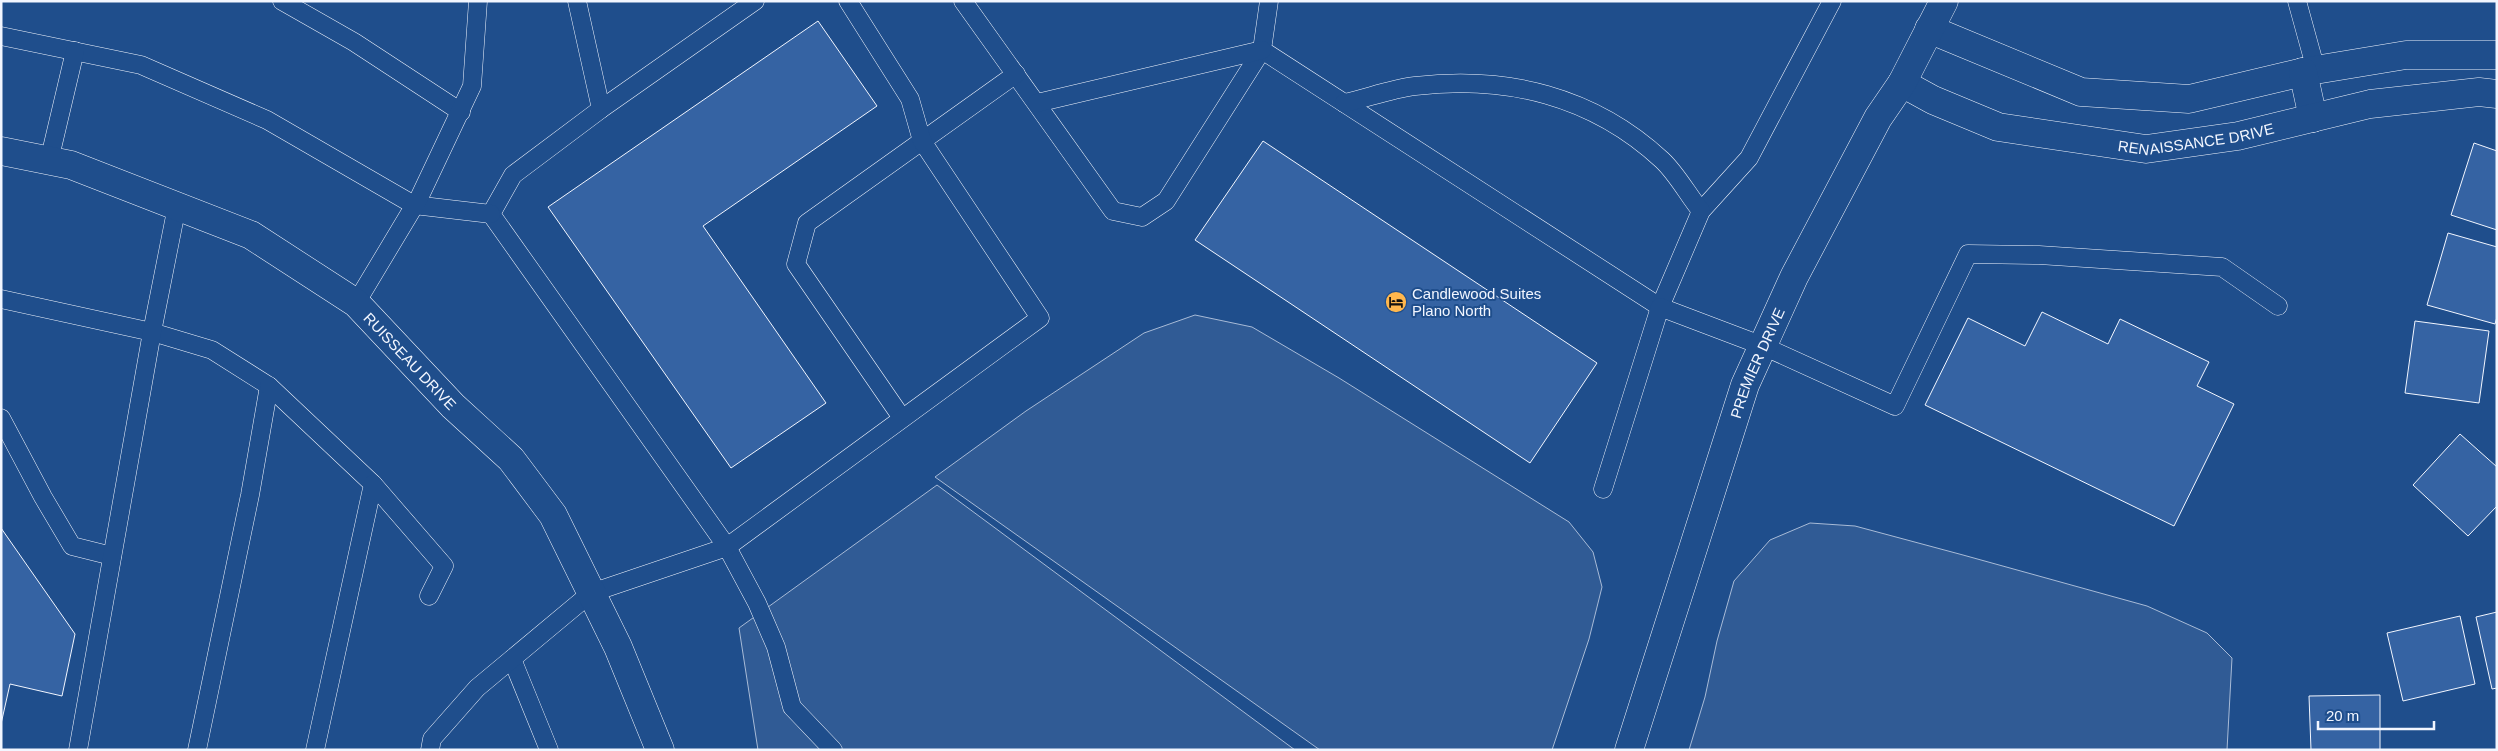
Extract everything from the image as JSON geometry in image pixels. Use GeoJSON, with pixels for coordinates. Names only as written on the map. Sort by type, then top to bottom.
{"type":"FeatureCollection","features":[{"type":"Feature","properties":{"kind":"street","name":"PREMIER DRIVE"},"geometry":{"type":"LineString","coordinates":[[1628,750],[1745,384],[1794,277],[1878,118],[1902,83],[1944,1]]}},
{"type":"Feature","properties":{"kind":"street"},"geometry":{"type":"LineString","coordinates":[[1929,29],[2081,92],[2189,99],[2309,71],[2406,55],[2497,55]]}},
{"type":"Feature","properties":{"kind":"street"},"geometry":{"type":"LineString","coordinates":[[2309,71],[2313,118]]}},
{"type":"Feature","properties":{"kind":"street","name":"RENAISSANCE DRIVE"},"geometry":{"type":"LineString","coordinates":[[1902,83],[1934,100],[1998,127],[2146,150],[2238,136],[2380,103],[2479,92],[2497,94]]}},
{"type":"Feature","properties":{"kind":"street","name":"RUISSEAU DRIVE"},"geometry":{"type":"LineString","coordinates":[[1,151],[71,165],[251,235],[356,303],[453,406],[511,460],[553,515],[618,647],[660,750]]}},
{"type":"Feature","properties":{"kind":"lane"},"geometry":{"type":"LineString","coordinates":[[282,1],[354,42],[461,112]]}},
{"type":"Feature","properties":{"kind":"lane"},"geometry":{"type":"LineString","coordinates":[[356,303],[419,198],[472,86],[478,1]]}},
{"type":"Feature","properties":{"kind":"lane"},"geometry":{"type":"LineString","coordinates":[[577,1],[601,109]]}},
{"type":"Feature","properties":{"kind":"lane"},"geometry":{"type":"LineString","coordinates":[[490,214],[513,175],[601,109],[754,1]]}},
{"type":"Feature","properties":{"kind":"lane"},"geometry":{"type":"LineString","coordinates":[[430,750],[432,739],[477,688],[591,593],[727,547],[1040,318],[922,140],[910,99],[848,1]]}},
{"type":"Feature","properties":{"kind":"lane"},"geometry":{"type":"LineString","coordinates":[[962,1],[1038,103],[1113,211],[1142,217],[1166,202],[1262,50],[1269,1]]}},
{"type":"Feature","properties":{"kind":"lane"},"geometry":{"type":"LineString","coordinates":[[1602,489],[1660,308],[1701,211],[1749,158],[1832,1]]}},
{"type":"Feature","properties":{"kind":"lane"},"geometry":{"type":"LineString","coordinates":[[2297,1],[2309,71]]}},
{"type":"Feature","properties":{"kind":"lane"},"geometry":{"type":"LineString","coordinates":[[1,36],[141,65],[267,120],[414,205],[490,214],[727,547],[757,604],[776,647],[792,707],[832,750]]}},
{"type":"Feature","properties":{"kind":"lane"},"geometry":{"type":"LineString","coordinates":[[1038,103],[1262,50],[1660,308],[1763,346],[1895,406],[1968,254],[2038,255],[2222,266],[2278,306]]}},
{"type":"Feature","properties":{"kind":"lane"},"geometry":{"type":"LineString","coordinates":[[49,161],[75,51]]}},
{"type":"Feature","properties":{"kind":"lane"},"geometry":{"type":"LineString","coordinates":[[902,418],[796,264],[807,223],[1016,74]]}},
{"type":"Feature","properties":{"kind":"lane"},"geometry":{"type":"LineString","coordinates":[[1344,103],[1414,86],[1486,83],[1536,90],[1585,109],[1626,130],[1663,161],[1701,211]]}},
{"type":"Feature","properties":{"kind":"lane"},"geometry":{"type":"LineString","coordinates":[[78,750],[152,332],[177,206]]}},
{"type":"Feature","properties":{"kind":"lane"},"geometry":{"type":"LineString","coordinates":[[1,299],[152,332],[212,350],[268,386],[373,484],[444,566],[429,596]]}},
{"type":"Feature","properties":{"kind":"lane"},"geometry":{"type":"LineString","coordinates":[[197,750],[250,494],[268,386]]}},
{"type":"Feature","properties":{"kind":"lane"},"geometry":{"type":"LineString","coordinates":[[1,418],[43,497],[72,546],[112,556]]}},
{"type":"Feature","properties":{"kind":"lane"},"geometry":{"type":"LineString","coordinates":[[315,750],[373,484]]}},
{"type":"Feature","properties":{"kind":"lane"},"geometry":{"type":"LineString","coordinates":[[512,659],[549,750]]}},
{"type":"Feature","properties":{"kind":"shaded area"},"geometry":{"type":"Polygon","coordinates":[[[1195,315],[1252,327],[1339,378],[1569,522],[1593,552],[1602,587],[1589,639],[1552,750],[1320,750],[935,477],[1026,411],[1144,333],[1195,315]]]}},
{"type":"Feature","properties":{"kind":"shaded area"},"geometry":{"type":"Polygon","coordinates":[[[937,485],[1295,750],[758,750],[739,628],[937,485]]]}},
{"type":"Feature","properties":{"kind":"shaded area"},"geometry":{"type":"Polygon","coordinates":[[[1810,523],[1855,526],[1963,555],[2147,606],[2207,633],[2232,658],[2227,750],[1689,750],[1705,697],[1717,641],[1734,581],[1770,540],[1810,523]]]}},
{"type":"Feature","properties":{"kind":"building"},"geometry":{"type":"Polygon","coordinates":[[[818,21],[877,106],[703,226],[826,403],[731,468],[548,207],[818,21]]]}},
{"type":"Feature","properties":{"kind":"building","name":"Candlewood Suites Plano North"},"geometry":{"type":"Polygon","coordinates":[[[1263,141],[1597,363],[1530,463],[1195,240],[1263,141]]]}},
{"type":"Feature","properties":{"kind":"building"},"geometry":{"type":"Polygon","coordinates":[[[2474,143],[2497,151],[2497,230],[2451,215],[2474,143]]]}},
{"type":"Feature","properties":{"kind":"building"},"geometry":{"type":"Polygon","coordinates":[[[2448,233],[2497,247],[2497,317],[2495,324],[2427,305],[2448,233]]]}},
{"type":"Feature","properties":{"kind":"building"},"geometry":{"type":"Polygon","coordinates":[[[2042,312],[2108,344],[2120,319],[2209,362],[2197,386],[2234,404],[2174,526],[1925,405],[1968,318],[2025,346],[2042,312]]]}},
{"type":"Feature","properties":{"kind":"building"},"geometry":{"type":"Polygon","coordinates":[[[2415,321],[2489,331],[2479,403],[2405,393],[2415,321]]]}},
{"type":"Feature","properties":{"kind":"building"},"geometry":{"type":"Polygon","coordinates":[[[2460,434],[2497,467],[2497,506],[2468,536],[2413,485],[2460,434]]]}},
{"type":"Feature","properties":{"kind":"building"},"geometry":{"type":"Polygon","coordinates":[[[1,528],[75,634],[62,696],[10,684],[1,724],[1,528]]]}},
{"type":"Feature","properties":{"kind":"building"},"geometry":{"type":"Polygon","coordinates":[[[2497,612],[2497,688],[2492,689],[2476,617],[2497,612]]]}},
{"type":"Feature","properties":{"kind":"building"},"geometry":{"type":"Polygon","coordinates":[[[2460,616],[2475,684],[2403,701],[2387,633],[2460,616]]]}},
{"type":"Feature","properties":{"kind":"building"},"geometry":{"type":"Polygon","coordinates":[[[2380,695],[2380,750],[2311,750],[2309,696],[2380,695]]]}},
{"type":"Feature","properties":{"kind":"place","name":"Candlewood Suites Plano North"},"geometry":{"type":"Point","coordinates":[1396,302]}}]}
